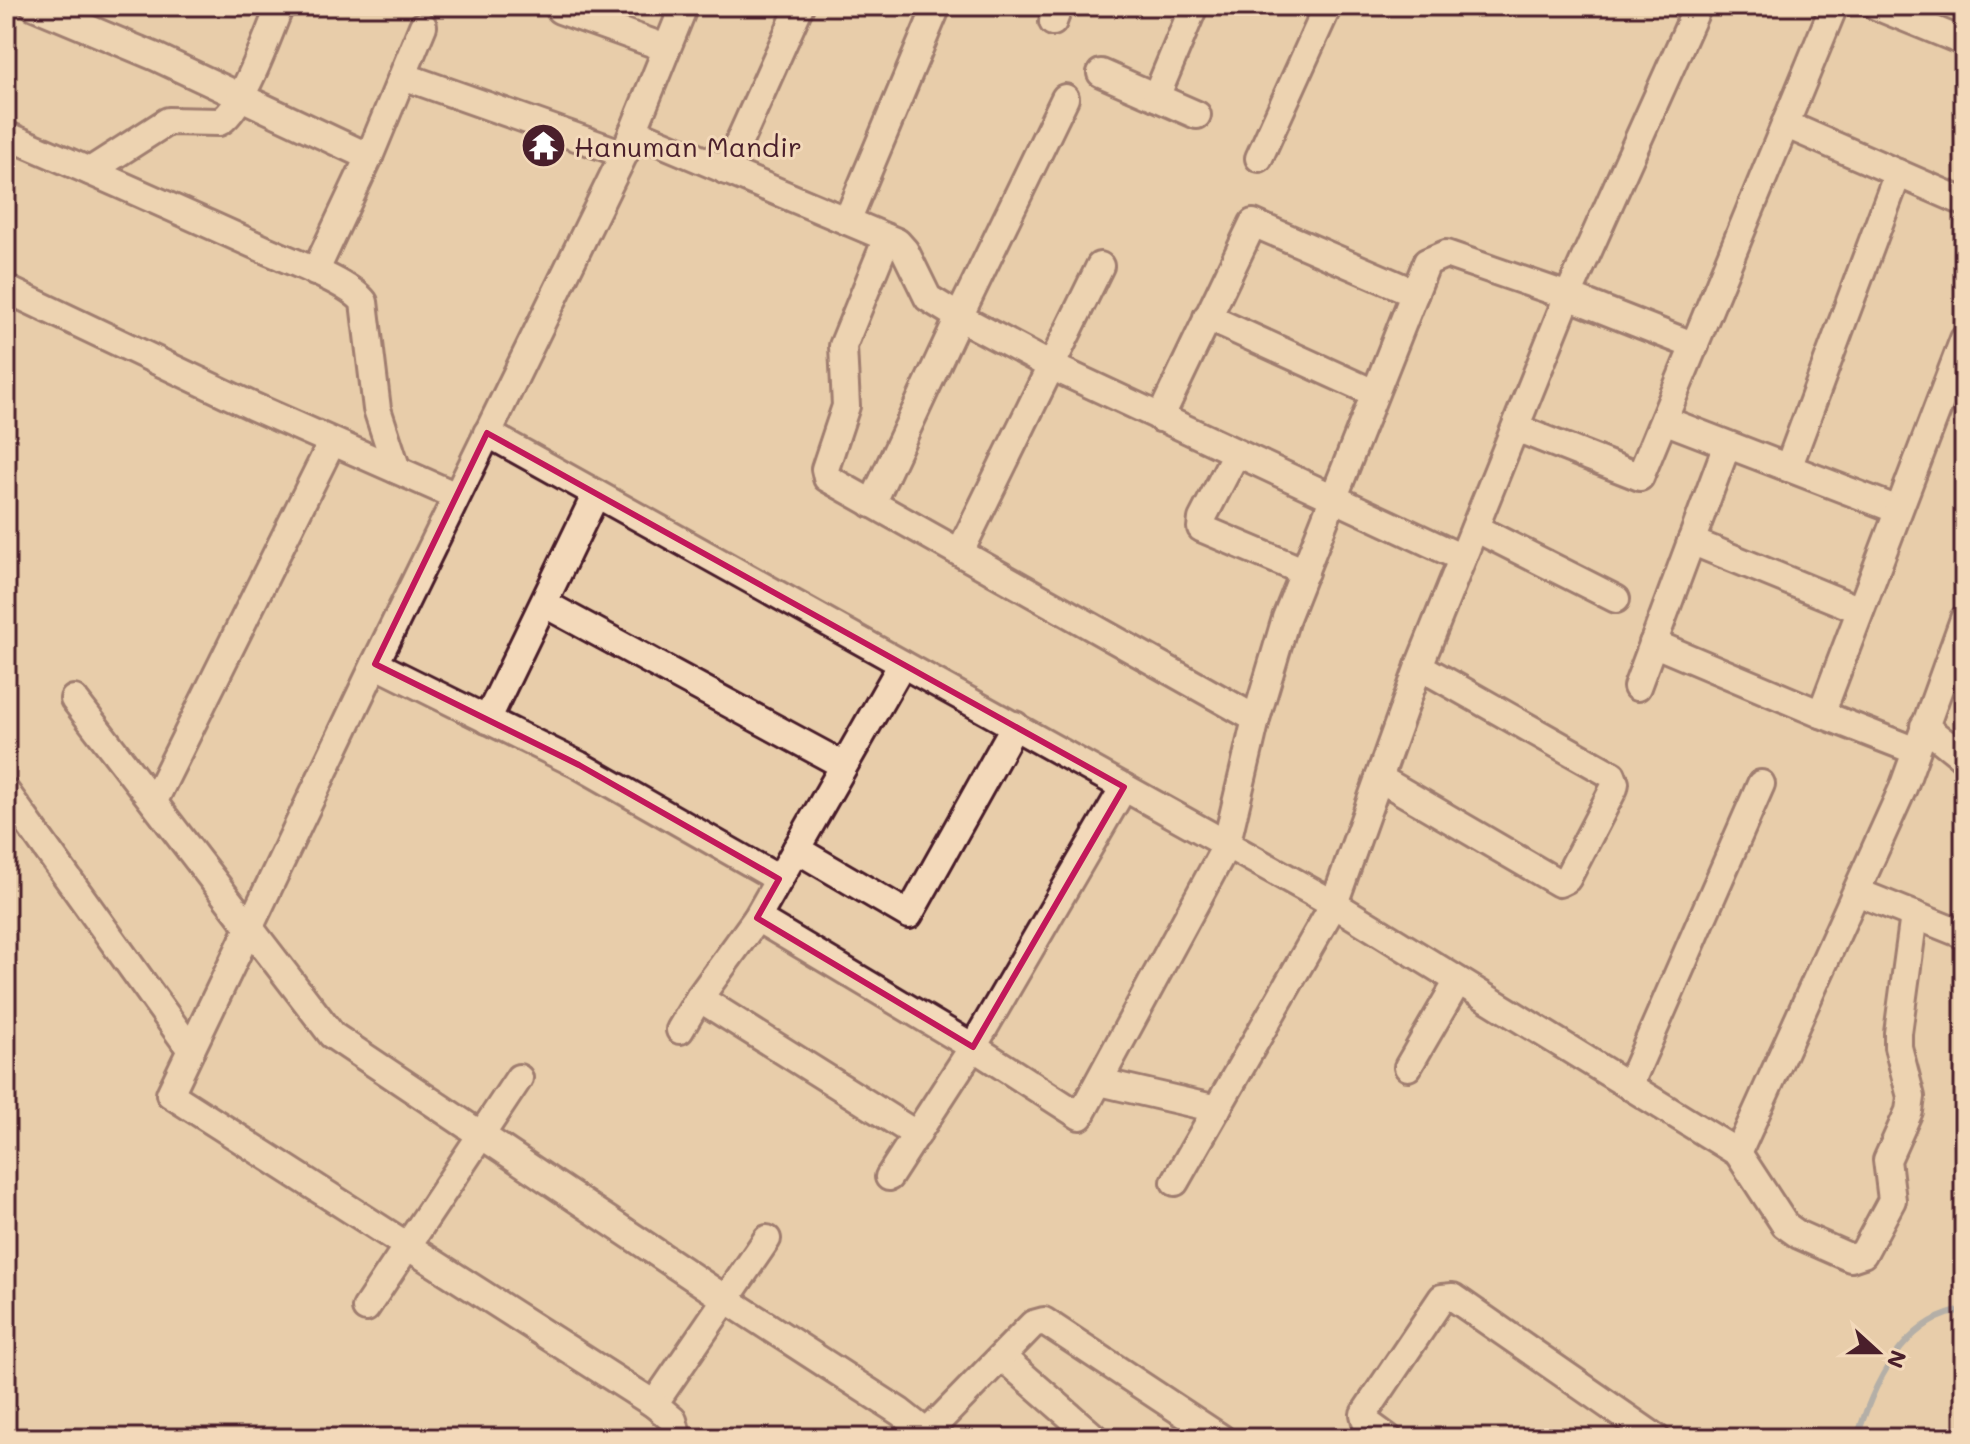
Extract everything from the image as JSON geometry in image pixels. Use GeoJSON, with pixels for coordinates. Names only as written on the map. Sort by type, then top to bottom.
{"type":"FeatureCollection","features":[{"type":"Feature","properties":{"kind":"street"},"geometry":{"type":"LineString","coordinates":[[34,6],[156,57],[369,157]]}},
{"type":"Feature","properties":{"kind":"street"},"geometry":{"type":"LineString","coordinates":[[90,171],[168,121],[219,122],[225,119],[241,98],[280,6]]}},
{"type":"Feature","properties":{"kind":"street"},"geometry":{"type":"LineString","coordinates":[[678,1438],[673,1420],[654,1404],[170,1094],[628,143],[684,6]]}},
{"type":"Feature","properties":{"kind":"street"},"geometry":{"type":"LineString","coordinates":[[726,171],[800,6]]}},
{"type":"Feature","properties":{"kind":"street"},"geometry":{"type":"LineString","coordinates":[[847,221],[937,6]]}},
{"type":"Feature","properties":{"kind":"street"},"geometry":{"type":"LineString","coordinates":[[1156,97],[1194,6]]}},
{"type":"Feature","properties":{"kind":"street"},"geometry":{"type":"LineString","coordinates":[[1259,158],[1328,6]]}},
{"type":"Feature","properties":{"kind":"street"},"geometry":{"type":"LineString","coordinates":[[1175,1182],[1334,904],[1419,666],[1568,296],[1698,6]]}},
{"type":"Feature","properties":{"kind":"street"},"geometry":{"type":"LineString","coordinates":[[1516,428],[1640,477],[1834,6]]}},
{"type":"Feature","properties":{"kind":"street"},"geometry":{"type":"LineString","coordinates":[[1876,6],[1964,42]]}},
{"type":"Feature","properties":{"kind":"street"},"geometry":{"type":"LineString","coordinates":[[560,10],[666,48]]}},
{"type":"Feature","properties":{"kind":"street"},"geometry":{"type":"LineString","coordinates":[[315,272],[369,157],[423,26]]}},
{"type":"Feature","properties":{"kind":"street"},"geometry":{"type":"LineString","coordinates":[[1101,73],[1197,115]]}},
{"type":"Feature","properties":{"kind":"street"},"geometry":{"type":"LineString","coordinates":[[403,76],[726,171],[897,242],[905,251],[928,298],[959,317],[1051,366],[1462,558]]}},
{"type":"Feature","properties":{"kind":"street"},"geometry":{"type":"LineString","coordinates":[[872,504],[1065,98]]}},
{"type":"Feature","properties":{"kind":"street"},"geometry":{"type":"LineString","coordinates":[[1785,124],[1964,202]]}},
{"type":"Feature","properties":{"kind":"street"},"geometry":{"type":"LineString","coordinates":[[6,135],[315,272],[355,293],[364,302],[377,409],[397,470]]}},
{"type":"Feature","properties":{"kind":"street"},"geometry":{"type":"LineString","coordinates":[[1788,468],[1898,173]]}},
{"type":"Feature","properties":{"kind":"street"},"geometry":{"type":"LineString","coordinates":[[1160,418],[1253,223],[1415,293]]}},
{"type":"Feature","properties":{"kind":"street"},"geometry":{"type":"LineString","coordinates":[[887,238],[843,346],[846,406],[825,469],[827,478],[1256,719]]}},
{"type":"Feature","properties":{"kind":"street"},"geometry":{"type":"LineString","coordinates":[[757,918],[973,1047],[1080,1116],[1226,846],[1256,719],[1286,618],[1427,262],[1446,254],[1568,296],[1695,346]]}},
{"type":"Feature","properties":{"kind":"street"},"geometry":{"type":"LineString","coordinates":[[960,552],[1100,266]]}},
{"type":"Feature","properties":{"kind":"street"},"geometry":{"type":"LineString","coordinates":[[6,289],[332,442],[456,496]]}},
{"type":"Feature","properties":{"kind":"street"},"geometry":{"type":"LineString","coordinates":[[1207,317],[1374,393]]}},
{"type":"Feature","properties":{"kind":"street"},"geometry":{"type":"LineString","coordinates":[[1821,714],[1964,339]]}},
{"type":"Feature","properties":{"kind":"street"},"geometry":{"type":"LineString","coordinates":[[1664,420],[1898,510]]}},
{"type":"Feature","properties":{"kind":"street"},"geometry":{"type":"LineString","coordinates":[[487,433],[1334,904],[1738,1153],[1785,1225],[1799,1235],[1851,1258],[1863,1254],[1892,1200],[1887,1160],[1909,1111],[1911,1097],[1898,1047],[1898,1033],[1914,915]]}},
{"type":"Feature","properties":{"kind":"street"},"geometry":{"type":"LineString","coordinates":[[154,801],[332,442]]}},
{"type":"Feature","properties":{"kind":"street"},"geometry":{"type":"LineString","coordinates":[[1637,687],[1727,445]]}},
{"type":"Feature","properties":{"kind":"street"},"geometry":{"type":"LineString","coordinates":[[1236,453],[1202,519],[1201,528],[1305,572]]}},
{"type":"Feature","properties":{"kind":"street"},"geometry":{"type":"LineString","coordinates":[[487,720],[596,494]]}},
{"type":"Feature","properties":{"kind":"street"},"geometry":{"type":"LineString","coordinates":[[1475,528],[1616,599]]}},
{"type":"Feature","properties":{"kind":"street"},"geometry":{"type":"LineString","coordinates":[[1691,541],[1860,610]]}},
{"type":"Feature","properties":{"kind":"street"},"geometry":{"type":"LineString","coordinates":[[545,604],[843,765]]}},
{"type":"Feature","properties":{"kind":"street"},"geometry":{"type":"LineString","coordinates":[[1738,1153],[1903,788],[1964,619]]}},
{"type":"Feature","properties":{"kind":"street"},"geometry":{"type":"LineString","coordinates":[[1653,643],[1821,714],[1920,739],[1964,758]]}},
{"type":"Feature","properties":{"kind":"street"},"geometry":{"type":"LineString","coordinates":[[375,664],[579,765],[779,879]]}},
{"type":"Feature","properties":{"kind":"street"},"geometry":{"type":"LineString","coordinates":[[680,1030],[699,998],[757,918],[902,664]]}},
{"type":"Feature","properties":{"kind":"street"},"geometry":{"type":"LineString","coordinates":[[1379,778],[1559,883],[1567,879],[1614,788],[1612,775],[1419,666]]}},
{"type":"Feature","properties":{"kind":"street"},"geometry":{"type":"LineString","coordinates":[[74,699],[332,1035],[481,1137],[900,1412],[927,1436],[1033,1324],[1044,1321],[1221,1438]]}},
{"type":"Feature","properties":{"kind":"street"},"geometry":{"type":"LineString","coordinates":[[796,849],[909,915],[1015,725]]}},
{"type":"Feature","properties":{"kind":"street"},"geometry":{"type":"LineString","coordinates":[[1629,1086],[1761,784]]}},
{"type":"Feature","properties":{"kind":"street"},"geometry":{"type":"LineString","coordinates":[[889,1177],[973,1047],[1124,787]]}},
{"type":"Feature","properties":{"kind":"street"},"geometry":{"type":"LineString","coordinates":[[6,792],[191,1050]]}},
{"type":"Feature","properties":{"kind":"street"},"geometry":{"type":"LineString","coordinates":[[1857,892],[1964,935]]}},
{"type":"Feature","properties":{"kind":"street"},"geometry":{"type":"LineString","coordinates":[[1408,1067],[1458,981]]}},
{"type":"Feature","properties":{"kind":"street"},"geometry":{"type":"LineString","coordinates":[[699,998],[917,1135]]}},
{"type":"Feature","properties":{"kind":"street"},"geometry":{"type":"LineString","coordinates":[[366,1308],[519,1078]]}},
{"type":"Feature","properties":{"kind":"street"},"geometry":{"type":"LineString","coordinates":[[1100,1082],[1217,1109]]}},
{"type":"Feature","properties":{"kind":"street"},"geometry":{"type":"LineString","coordinates":[[654,1404],[767,1239]]}},
{"type":"Feature","properties":{"kind":"street"},"geometry":{"type":"LineString","coordinates":[[1388,1438],[1366,1422],[1364,1414],[1447,1295],[1656,1438]]}},
{"type":"Feature","properties":{"kind":"street"},"geometry":{"type":"LineString","coordinates":[[1002,1357],[1095,1438]]}},
{"type":"Feature","properties":{"kind":"highlighted area"},"geometry":{"type":"Polygon","coordinates":[[[487,433],[1124,787],[973,1047],[757,918],[779,879],[579,765],[375,664],[487,433]]]}},
{"type":"Feature","properties":{"kind":"waterway"},"geometry":{"type":"LineString","coordinates":[[1857,1438],[1882,1377],[1908,1340],[1924,1326],[1964,1310]]}},
{"type":"Feature","properties":{"kind":"place","name":"Hanuman Mandir"},"geometry":{"type":"Point","coordinates":[543,146]}}]}
